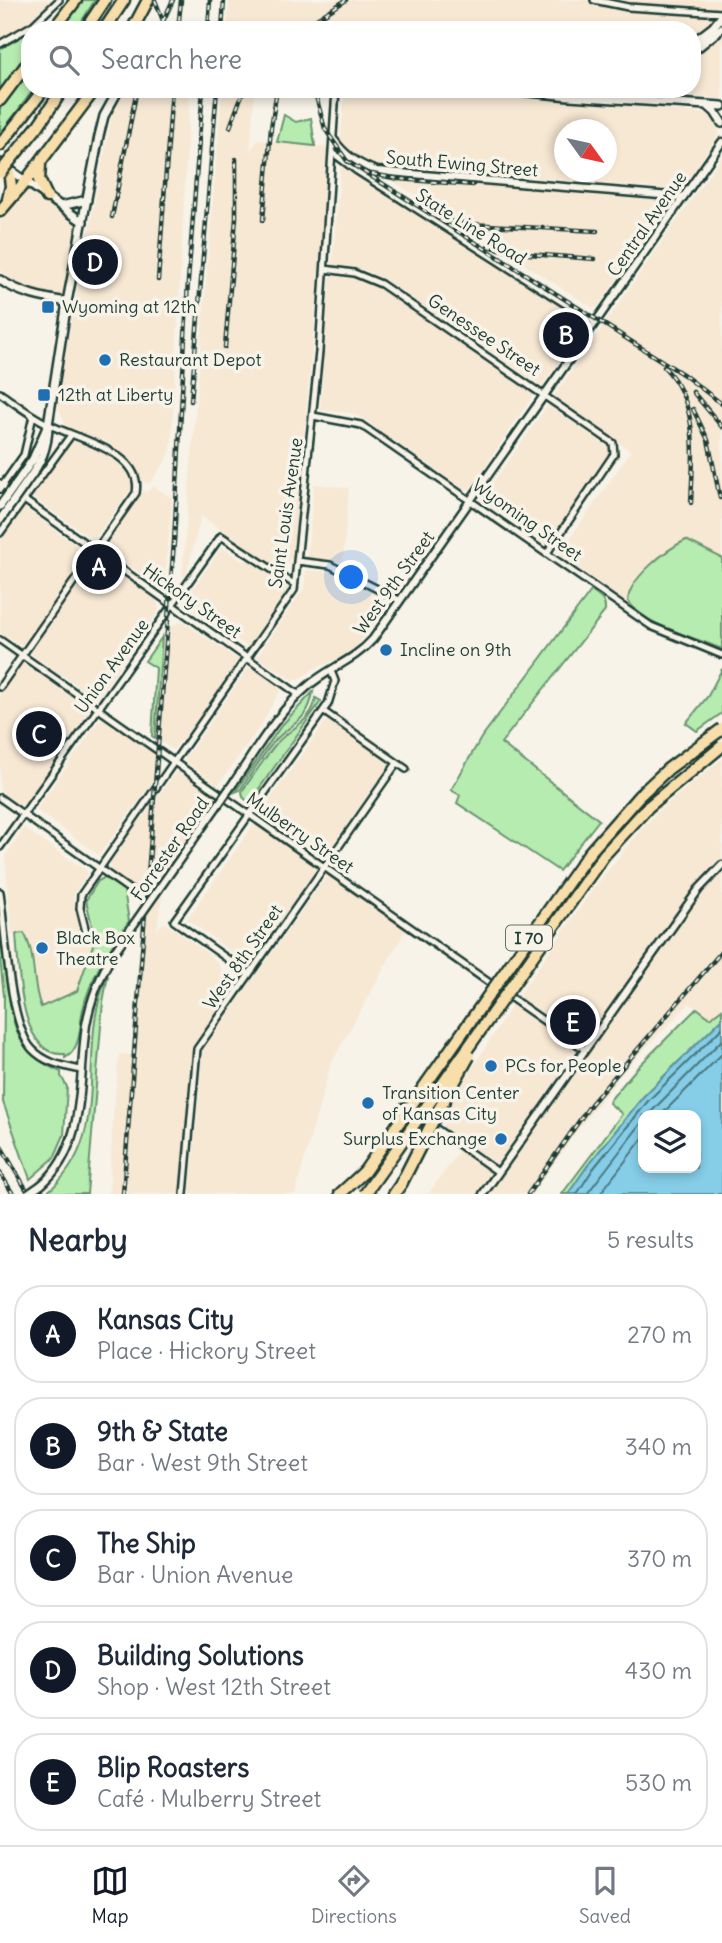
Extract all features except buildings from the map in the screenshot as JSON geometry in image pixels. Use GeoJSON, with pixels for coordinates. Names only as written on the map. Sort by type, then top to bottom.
{"type":"FeatureCollection","features":[{"type":"Feature","properties":{"kind":"highway"},"geometry":{"type":"LineString","coordinates":[[60,21],[76,0]]}},
{"type":"Feature","properties":{"kind":"highway"},"geometry":{"type":"LineString","coordinates":[[91,21],[105,0]]}},
{"type":"Feature","properties":{"kind":"highway"},"geometry":{"type":"LineString","coordinates":[[110,21],[124,0]]}},
{"type":"Feature","properties":{"kind":"highway"},"geometry":{"type":"LineString","coordinates":[[137,21],[148,0]]}},
{"type":"Feature","properties":{"kind":"highway"},"geometry":{"type":"LineString","coordinates":[[0,100],[21,72]]}},
{"type":"Feature","properties":{"kind":"highway"},"geometry":{"type":"LineString","coordinates":[[0,145],[37,98]]}},
{"type":"Feature","properties":{"kind":"highway"},"geometry":{"type":"LineString","coordinates":[[4,207],[11,186],[5,172],[57,98]]}},
{"type":"Feature","properties":{"kind":"highway"},"geometry":{"type":"LineString","coordinates":[[4,207],[88,98]]}},
{"type":"Feature","properties":{"kind":"highway"},"geometry":{"type":"LineString","coordinates":[[41,160],[39,180],[47,197]]}},
{"type":"Feature","properties":{"kind":"highway","name":"I 70"},"geometry":{"type":"LineString","coordinates":[[348,1194],[589,853],[639,796],[668,769],[722,729]]}},
{"type":"Feature","properties":{"kind":"highway","name":"I 70"},"geometry":{"type":"LineString","coordinates":[[365,1194],[604,856],[648,807],[722,746]]}},
{"type":"Feature","properties":{"kind":"highway"},"geometry":{"type":"LineString","coordinates":[[394,1194],[501,1001]]}},
{"type":"Feature","properties":{"kind":"highway"},"geometry":{"type":"LineString","coordinates":[[340,1194],[364,1172]]}},
{"type":"Feature","properties":{"kind":"main road"},"geometry":{"type":"LineString","coordinates":[[701,36],[722,15]]}},
{"type":"Feature","properties":{"kind":"main road"},"geometry":{"type":"LineString","coordinates":[[701,45],[722,28]]}},
{"type":"Feature","properties":{"kind":"main road"},"geometry":{"type":"LineString","coordinates":[[0,520],[23,481],[48,425],[67,303],[87,200],[104,116],[113,98]]}},
{"type":"Feature","properties":{"kind":"main road"},"geometry":{"type":"LineString","coordinates":[[625,98],[722,106]]}},
{"type":"Feature","properties":{"kind":"main road"},"geometry":{"type":"LineString","coordinates":[[706,105],[722,123]]}},
{"type":"Feature","properties":{"kind":"main road"},"geometry":{"type":"LineString","coordinates":[[0,163],[5,172],[25,182],[83,222]]}},
{"type":"Feature","properties":{"kind":"main road"},"geometry":{"type":"LineString","coordinates":[[60,206],[87,200]]}},
{"type":"Feature","properties":{"kind":"main road"},"geometry":{"type":"LineString","coordinates":[[0,280],[13,289],[67,303]]}},
{"type":"Feature","properties":{"kind":"main road"},"geometry":{"type":"LineString","coordinates":[[0,506],[23,481]]}},
{"type":"Feature","properties":{"kind":"street"},"geometry":{"type":"LineString","coordinates":[[37,21],[59,0]]}},
{"type":"Feature","properties":{"kind":"street"},"geometry":{"type":"LineString","coordinates":[[594,0],[628,7],[722,15]]}},
{"type":"Feature","properties":{"kind":"street"},"geometry":{"type":"LineString","coordinates":[[0,44],[21,32]]}},
{"type":"Feature","properties":{"kind":"street","name":"Saint Louis Avenue"},"geometry":{"type":"LineString","coordinates":[[88,936],[79,901],[292,594],[313,416],[336,98]]}},
{"type":"Feature","properties":{"kind":"street","name":"South Ewing Street"},"geometry":{"type":"LineString","coordinates":[[334,140],[345,154],[377,172],[683,197]]}},
{"type":"Feature","properties":{"kind":"street","name":"Central Avenue"},"geometry":{"type":"LineString","coordinates":[[595,323],[722,142]]}},
{"type":"Feature","properties":{"kind":"street","name":"State Line Road"},"geometry":{"type":"LineString","coordinates":[[333,153],[595,323]]}},
{"type":"Feature","properties":{"kind":"street","name":"Genessee Street"},"geometry":{"type":"LineString","coordinates":[[325,269],[354,273],[381,284],[610,440],[615,447],[614,454],[547,553]]}},
{"type":"Feature","properties":{"kind":"street","name":"West 9th Street"},"geometry":{"type":"LineString","coordinates":[[331,671],[364,649],[595,323]]}},
{"type":"Feature","properties":{"kind":"street"},"geometry":{"type":"LineString","coordinates":[[0,393],[48,425],[108,449],[126,463],[138,484],[136,493],[0,687]]}},
{"type":"Feature","properties":{"kind":"street"},"geometry":{"type":"LineString","coordinates":[[1,486],[24,455],[33,416]]}},
{"type":"Feature","properties":{"kind":"street","name":"Wyoming Street"},"geometry":{"type":"LineString","coordinates":[[313,416],[361,425],[651,626],[722,655]]}},
{"type":"Feature","properties":{"kind":"street"},"geometry":{"type":"LineString","coordinates":[[0,533],[71,435]]}},
{"type":"Feature","properties":{"kind":"street","name":"Hickory Street"},"geometry":{"type":"LineString","coordinates":[[1,486],[299,694]]}},
{"type":"Feature","properties":{"kind":"street"},"geometry":{"type":"LineString","coordinates":[[0,513],[14,493]]}},
{"type":"Feature","properties":{"kind":"street","name":"Union Avenue"},"geometry":{"type":"LineString","coordinates":[[0,847],[221,536],[294,584]]}},
{"type":"Feature","properties":{"kind":"street"},"geometry":{"type":"LineString","coordinates":[[297,561],[330,565],[399,600]]}},
{"type":"Feature","properties":{"kind":"street","name":"Mulberry Street"},"geometry":{"type":"LineString","coordinates":[[0,640],[584,1049]]}},
{"type":"Feature","properties":{"kind":"street"},"geometry":{"type":"LineString","coordinates":[[249,974],[174,921],[323,711],[333,692],[335,681],[331,671]]}},
{"type":"Feature","properties":{"kind":"street","name":"Forrester Road"},"geometry":{"type":"LineString","coordinates":[[81,1070],[94,992],[115,951],[287,706],[313,681],[331,671]]}},
{"type":"Feature","properties":{"kind":"street"},"geometry":{"type":"LineString","coordinates":[[323,711],[406,769]]}},
{"type":"Feature","properties":{"kind":"street","name":"West 8th Street"},"geometry":{"type":"LineString","coordinates":[[184,1194],[197,1049],[397,762]]}},
{"type":"Feature","properties":{"kind":"street"},"geometry":{"type":"LineString","coordinates":[[0,798],[134,893]]}},
{"type":"Feature","properties":{"kind":"street"},"geometry":{"type":"LineString","coordinates":[[483,1194],[699,889],[722,866]]}},
{"type":"Feature","properties":{"kind":"street"},"geometry":{"type":"LineString","coordinates":[[0,892],[15,1014],[23,1036],[42,1058],[56,1065],[81,1070],[77,1114],[69,1150],[61,1164],[28,1194]]}},
{"type":"Feature","properties":{"kind":"street"},"geometry":{"type":"LineString","coordinates":[[0,956],[9,961]]}},
{"type":"Feature","properties":{"kind":"street"},"geometry":{"type":"LineString","coordinates":[[404,1106],[498,1172]]}},
{"type":"Feature","properties":{"kind":"shaded area"},"geometry":{"type":"Polygon","coordinates":[[[0,0],[55,0],[33,21],[21,21],[21,28],[0,40],[0,0]]]}},
{"type":"Feature","properties":{"kind":"shaded area"},"geometry":{"type":"Polygon","coordinates":[[[229,0],[722,0],[722,7],[717,7],[715,21],[701,33],[701,21],[228,21],[229,0]]]}},
{"type":"Feature","properties":{"kind":"shaded area"},"geometry":{"type":"Polygon","coordinates":[[[722,36],[722,99],[701,97],[701,51],[722,36]]]}},
{"type":"Feature","properties":{"kind":"shaded area"},"geometry":{"type":"Polygon","coordinates":[[[190,98],[171,450],[149,484],[142,481],[134,465],[121,452],[103,440],[78,434],[66,427],[58,405],[59,383],[111,119],[118,100],[190,98]]]}},
{"type":"Feature","properties":{"kind":"shaded area"},"geometry":{"type":"Polygon","coordinates":[[[221,98],[254,98],[250,151],[258,140],[330,148],[293,557],[285,566],[274,565],[201,516],[186,576],[182,576],[221,98]]]}},
{"type":"Feature","properties":{"kind":"shaded area"},"geometry":{"type":"Polygon","coordinates":[[[344,98],[517,98],[705,113],[714,118],[719,131],[684,185],[669,189],[581,182],[617,182],[617,119],[554,119],[554,180],[368,165],[340,146],[344,98]]]}},
{"type":"Feature","properties":{"kind":"shaded area"},"geometry":{"type":"Polygon","coordinates":[[[722,156],[722,649],[651,620],[561,556],[561,551],[631,451],[554,396],[722,156]]]}},
{"type":"Feature","properties":{"kind":"shaded area"},"geometry":{"type":"Polygon","coordinates":[[[341,163],[588,321],[542,386],[385,280],[365,270],[332,264],[341,163]]]}},
{"type":"Feature","properties":{"kind":"shaded area"},"geometry":{"type":"Polygon","coordinates":[[[398,177],[664,201],[667,206],[598,307],[593,308],[396,183],[394,180],[398,177]]]}},
{"type":"Feature","properties":{"kind":"shaded area"},"geometry":{"type":"Polygon","coordinates":[[[25,189],[78,226],[66,290],[61,295],[28,289],[0,271],[0,215],[25,189]]]}},
{"type":"Feature","properties":{"kind":"shaded area"},"geometry":{"type":"Polygon","coordinates":[[[332,276],[364,279],[373,283],[534,394],[470,489],[464,489],[352,413],[320,410],[332,276]]]}},
{"type":"Feature","properties":{"kind":"shaded area"},"geometry":{"type":"Polygon","coordinates":[[[548,405],[611,449],[546,544],[482,498],[548,405]]]}},
{"type":"Feature","properties":{"kind":"shaded area"},"geometry":{"type":"Polygon","coordinates":[[[71,440],[98,449],[119,463],[134,482],[94,540],[33,498],[33,494],[71,440]]]}},
{"type":"Feature","properties":{"kind":"shaded area"},"geometry":{"type":"Polygon","coordinates":[[[314,484],[349,488],[343,562],[307,558],[314,484]]]}},
{"type":"Feature","properties":{"kind":"shaded area"},"geometry":{"type":"Polygon","coordinates":[[[153,486],[172,498],[164,590],[104,547],[142,492],[149,491],[153,486]]]}},
{"type":"Feature","properties":{"kind":"shaded area"},"geometry":{"type":"Polygon","coordinates":[[[25,508],[88,554],[21,646],[0,633],[0,541],[25,508]]]}},
{"type":"Feature","properties":{"kind":"shaded area"},"geometry":{"type":"Polygon","coordinates":[[[222,547],[244,562],[247,559],[288,589],[248,647],[183,603],[222,547]]]}},
{"type":"Feature","properties":{"kind":"shaded area"},"geometry":{"type":"Polygon","coordinates":[[[98,561],[157,600],[159,610],[97,699],[31,652],[68,595],[98,561]]]}},
{"type":"Feature","properties":{"kind":"shaded area"},"geometry":{"type":"Polygon","coordinates":[[[306,570],[339,573],[393,599],[357,646],[340,658],[293,680],[257,657],[304,588],[306,570]]]}},
{"type":"Feature","properties":{"kind":"shaded area"},"geometry":{"type":"Polygon","coordinates":[[[182,621],[239,660],[173,750],[155,738],[162,637],[165,629],[182,621]]]}},
{"type":"Feature","properties":{"kind":"shaded area"},"geometry":{"type":"Polygon","coordinates":[[[23,663],[90,710],[26,802],[19,805],[0,791],[0,693],[23,663]]]}},
{"type":"Feature","properties":{"kind":"shaded area"},"geometry":{"type":"Polygon","coordinates":[[[249,667],[279,685],[281,689],[261,725],[219,784],[216,784],[184,760],[249,667]]]}},
{"type":"Feature","properties":{"kind":"shaded area"},"geometry":{"type":"Polygon","coordinates":[[[104,718],[155,754],[152,783],[99,855],[36,810],[99,721],[104,718]]]}},
{"type":"Feature","properties":{"kind":"shaded area"},"geometry":{"type":"Polygon","coordinates":[[[327,720],[390,764],[323,858],[260,813],[327,720]]]}},
{"type":"Feature","properties":{"kind":"shaded area"},"geometry":{"type":"Polygon","coordinates":[[[722,759],[722,860],[696,887],[589,1038],[582,1040],[518,996],[593,889],[640,830],[664,806],[722,759]]]}},
{"type":"Feature","properties":{"kind":"shaded area"},"geometry":{"type":"Polygon","coordinates":[[[178,771],[216,797],[166,870],[157,929],[164,922],[210,955],[232,988],[192,1049],[180,1194],[109,1194],[119,1054],[136,1055],[147,918],[142,917],[143,894],[112,872],[110,861],[178,771]]]}},
{"type":"Feature","properties":{"kind":"shaded area"},"geometry":{"type":"Polygon","coordinates":[[[254,824],[317,868],[249,961],[230,951],[187,919],[254,824]]]}},
{"type":"Feature","properties":{"kind":"shaded area"},"geometry":{"type":"Polygon","coordinates":[[[24,828],[88,872],[73,899],[84,941],[95,938],[77,990],[42,1007],[37,997],[29,942],[24,933],[12,935],[5,856],[24,828]]]}},
{"type":"Feature","properties":{"kind":"shaded area"},"geometry":{"type":"Polygon","coordinates":[[[722,870],[722,1009],[710,1018],[690,1003],[627,1067],[532,1194],[489,1194],[706,885],[722,870]]]}},
{"type":"Feature","properties":{"kind":"shaded area"},"geometry":{"type":"Polygon","coordinates":[[[327,875],[406,929],[331,1063],[295,1194],[190,1194],[203,1050],[327,875]]]}},
{"type":"Feature","properties":{"kind":"shaded area"},"geometry":{"type":"Polygon","coordinates":[[[512,1005],[576,1052],[497,1164],[443,1127],[452,1101],[512,1005]]]}},
{"type":"Feature","properties":{"kind":"shaded area"},"geometry":{"type":"Polygon","coordinates":[[[460,1150],[490,1171],[490,1178],[479,1194],[428,1194],[460,1150]]]}},
{"type":"Feature","properties":{"kind":"green space"},"geometry":{"type":"Polygon","coordinates":[[[81,0],[95,0],[82,21],[65,21],[81,0]]]}},
{"type":"Feature","properties":{"kind":"green space"},"geometry":{"type":"Polygon","coordinates":[[[21,37],[21,66],[0,93],[0,49],[21,37]]]}},
{"type":"Feature","properties":{"kind":"green space"},"geometry":{"type":"Polygon","coordinates":[[[21,78],[21,98],[27,98],[0,134],[0,105],[21,78]]]}},
{"type":"Feature","properties":{"kind":"green space"},"geometry":{"type":"Polygon","coordinates":[[[284,115],[296,122],[311,118],[315,146],[277,142],[284,115]]]}},
{"type":"Feature","properties":{"kind":"green space"},"geometry":{"type":"Polygon","coordinates":[[[686,540],[722,558],[722,649],[658,624],[636,610],[628,601],[634,583],[641,574],[659,557],[686,540]]]}},
{"type":"Feature","properties":{"kind":"green space"},"geometry":{"type":"Polygon","coordinates":[[[591,591],[603,601],[605,611],[501,743],[599,820],[559,871],[457,803],[460,795],[451,790],[481,738],[591,591]]]}},
{"type":"Feature","properties":{"kind":"green space"},"geometry":{"type":"Polygon","coordinates":[[[162,637],[155,738],[152,736],[156,668],[145,661],[162,637]]]}},
{"type":"Feature","properties":{"kind":"green space"},"geometry":{"type":"Polygon","coordinates":[[[722,669],[722,713],[697,731],[686,723],[708,696],[722,669]]]}},
{"type":"Feature","properties":{"kind":"green space"},"geometry":{"type":"Polygon","coordinates":[[[313,692],[311,703],[303,717],[279,736],[240,790],[235,792],[281,726],[313,692]]]}},
{"type":"Feature","properties":{"kind":"green space"},"geometry":{"type":"Polygon","coordinates":[[[316,698],[321,701],[249,803],[243,797],[242,791],[276,744],[310,714],[316,698]]]}},
{"type":"Feature","properties":{"kind":"green space"},"geometry":{"type":"Polygon","coordinates":[[[104,878],[124,890],[129,921],[96,974],[86,997],[77,1043],[65,1058],[65,1054],[50,1051],[38,1041],[30,1026],[20,987],[16,934],[24,933],[28,942],[41,1007],[77,991],[95,939],[86,900],[98,881],[104,878]]]}},
{"type":"Feature","properties":{"kind":"green space"},"geometry":{"type":"Polygon","coordinates":[[[0,924],[14,1023],[25,1046],[34,1056],[61,1072],[67,1087],[64,1135],[54,1158],[30,1179],[3,1102],[4,996],[0,924]]]}},
{"type":"Feature","properties":{"kind":"green space"},"geometry":{"type":"Polygon","coordinates":[[[108,975],[103,1002],[87,1194],[45,1194],[67,1171],[81,1146],[88,1119],[98,1003],[108,975]]]}},
{"type":"Feature","properties":{"kind":"green space"},"geometry":{"type":"Polygon","coordinates":[[[697,1008],[710,1018],[722,1009],[722,1019],[643,1097],[568,1194],[562,1194],[622,1114],[609,1103],[610,1100],[636,1069],[697,1008]]]}},
{"type":"Feature","properties":{"kind":"water"},"geometry":{"type":"Polygon","coordinates":[[[722,1019],[722,1194],[568,1194],[643,1097],[722,1019]]]}},
{"type":"Feature","properties":{"kind":"railway"},"geometry":{"type":"LineString","coordinates":[[155,0],[163,21]]}},
{"type":"Feature","properties":{"kind":"railway"},"geometry":{"type":"LineString","coordinates":[[163,21],[173,0]]}},
{"type":"Feature","properties":{"kind":"railway"},"geometry":{"type":"LineString","coordinates":[[179,21],[181,0]]}},
{"type":"Feature","properties":{"kind":"railway"},"geometry":{"type":"LineString","coordinates":[[209,21],[210,0]]}},
{"type":"Feature","properties":{"kind":"railway"},"geometry":{"type":"LineString","coordinates":[[223,21],[224,0]]}},
{"type":"Feature","properties":{"kind":"railway"},"geometry":{"type":"LineString","coordinates":[[314,21],[346,0]]}},
{"type":"Feature","properties":{"kind":"railway"},"geometry":{"type":"LineString","coordinates":[[112,217],[135,98]]}},
{"type":"Feature","properties":{"kind":"railway"},"geometry":{"type":"LineString","coordinates":[[158,280],[171,98]]}},
{"type":"Feature","properties":{"kind":"railway"},"geometry":{"type":"LineString","coordinates":[[123,1194],[174,542],[188,281],[202,98]]}},
{"type":"Feature","properties":{"kind":"railway"},"geometry":{"type":"LineString","coordinates":[[191,401],[216,98]]}},
{"type":"Feature","properties":{"kind":"railway"},"geometry":{"type":"LineString","coordinates":[[230,127],[241,98]]}},
{"type":"Feature","properties":{"kind":"railway"},"geometry":{"type":"LineString","coordinates":[[263,220],[276,98]]}},
{"type":"Feature","properties":{"kind":"railway"},"geometry":{"type":"LineString","coordinates":[[316,98],[325,129],[347,161],[684,375],[722,404]]}},
{"type":"Feature","properties":{"kind":"railway"},"geometry":{"type":"LineString","coordinates":[[225,347],[236,218],[236,159]]}},
{"type":"Feature","properties":{"kind":"railway"},"geometry":{"type":"LineString","coordinates":[[372,174],[473,185]]}},
{"type":"Feature","properties":{"kind":"railway"},"geometry":{"type":"LineString","coordinates":[[446,220],[470,224],[597,231]]}},
{"type":"Feature","properties":{"kind":"railway"},"geometry":{"type":"LineString","coordinates":[[488,246],[516,253],[595,259]]}},
{"type":"Feature","properties":{"kind":"railway"},"geometry":{"type":"LineString","coordinates":[[664,367],[676,381],[689,414],[693,449],[691,503]]}},
{"type":"Feature","properties":{"kind":"railway"},"geometry":{"type":"LineString","coordinates":[[693,392],[722,427]]}},
{"type":"Feature","properties":{"kind":"railway"},"geometry":{"type":"LineString","coordinates":[[693,409],[708,440],[720,498]]}},
{"type":"Feature","properties":{"kind":"railway"},"geometry":{"type":"LineString","coordinates":[[528,1194],[591,1104],[722,951]]}},
{"type":"Feature","properties":{"kind":"railway"},"geometry":{"type":"LineString","coordinates":[[0,1145],[29,1194]]}},
{"type":"Feature","properties":{"kind":"railway"},"geometry":{"type":"LineString","coordinates":[[0,1173],[13,1194]]}},
{"type":"Feature","properties":{"kind":"place","name":"Building Solutions"},"geometry":{"type":"Point","coordinates":[95,262]}},
{"type":"Feature","properties":{"kind":"place","name":"Wyoming at 12th"},"geometry":{"type":"Point","coordinates":[48,307]}},
{"type":"Feature","properties":{"kind":"place","name":"9th & State"},"geometry":{"type":"Point","coordinates":[566,335]}},
{"type":"Feature","properties":{"kind":"place","name":"Restaurant Depot"},"geometry":{"type":"Point","coordinates":[105,360]}},
{"type":"Feature","properties":{"kind":"place","name":"12th at Liberty"},"geometry":{"type":"Point","coordinates":[44,395]}},
{"type":"Feature","properties":{"kind":"place","name":"Kansas City"},"geometry":{"type":"Point","coordinates":[99,567]}},
{"type":"Feature","properties":{"kind":"place","name":"Incline on 9th"},"geometry":{"type":"Point","coordinates":[386,650]}},
{"type":"Feature","properties":{"kind":"place","name":"The Ship"},"geometry":{"type":"Point","coordinates":[39,734]}},
{"type":"Feature","properties":{"kind":"place","name":"Black Box Theatre"},"geometry":{"type":"Point","coordinates":[42,948]}},
{"type":"Feature","properties":{"kind":"place","name":"Blip Roasters"},"geometry":{"type":"Point","coordinates":[573,1022]}},
{"type":"Feature","properties":{"kind":"place","name":"PCs for People"},"geometry":{"type":"Point","coordinates":[491,1066]}},
{"type":"Feature","properties":{"kind":"place","name":"Transition Center of Kansas City"},"geometry":{"type":"Point","coordinates":[368,1103]}},
{"type":"Feature","properties":{"kind":"place","name":"Surplus Exchange"},"geometry":{"type":"Point","coordinates":[501,1139]}}]}
